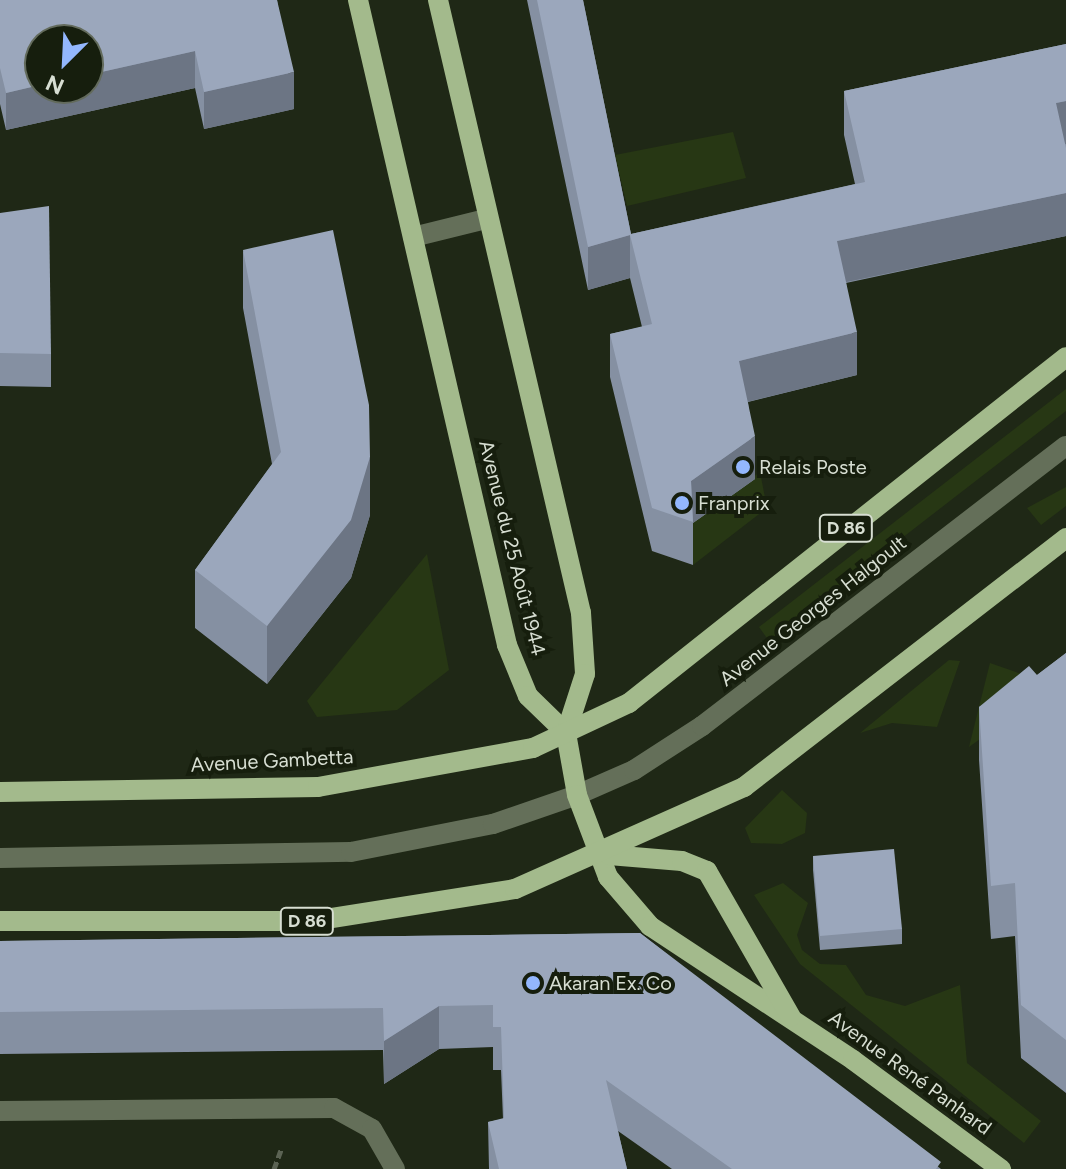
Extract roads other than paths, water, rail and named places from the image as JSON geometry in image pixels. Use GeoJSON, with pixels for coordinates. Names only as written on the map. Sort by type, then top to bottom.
{"type":"FeatureCollection","features":[{"type":"Feature","properties":{"kind":"main road","name":"Avenue du 25 Août 1944"},"geometry":{"type":"LineString","coordinates":[[358,0],[507,645],[528,696],[566,733]]}},
{"type":"Feature","properties":{"kind":"main road"},"geometry":{"type":"LineString","coordinates":[[438,0],[486,219],[581,613],[585,674],[566,733]]}},
{"type":"Feature","properties":{"kind":"main road","name":"Avenue Georges Halgoult"},"geometry":{"type":"LineString","coordinates":[[629,703],[1066,357]]}},
{"type":"Feature","properties":{"kind":"main road","name":"D 86"},"geometry":{"type":"LineString","coordinates":[[0,921],[387,914],[515,889],[605,854],[744,787],[1066,538]]}},
{"type":"Feature","properties":{"kind":"main road","name":"Avenue Gambetta"},"geometry":{"type":"LineString","coordinates":[[0,792],[318,787],[533,748],[629,703]]}},
{"type":"Feature","properties":{"kind":"main road","name":"Avenue René Panhard"},"geometry":{"type":"LineString","coordinates":[[566,733],[577,795],[605,854],[608,877],[636,914],[744,993],[791,1017],[1001,1169]]}},
{"type":"Feature","properties":{"kind":"main road","name":"Avenue René Panhard"},"geometry":{"type":"LineString","coordinates":[[605,854],[682,861],[707,871],[791,1017]]}},
{"type":"Feature","properties":{"kind":"lane"},"geometry":{"type":"LineString","coordinates":[[413,237],[486,219]]}},
{"type":"Feature","properties":{"kind":"lane","name":"Avenue Georges Halgoult"},"geometry":{"type":"LineString","coordinates":[[577,795],[634,770],[740,699],[1066,446]]}},
{"type":"Feature","properties":{"kind":"lane"},"geometry":{"type":"LineString","coordinates":[[0,858],[351,852],[493,824],[577,795]]}},
{"type":"Feature","properties":{"kind":"lane"},"geometry":{"type":"LineString","coordinates":[[0,1111],[334,1108],[372,1129],[395,1169]]}},
{"type":"Feature","properties":{"kind":"place","name":"Relais Poste"},"geometry":{"type":"Point","coordinates":[743,467]}},
{"type":"Feature","properties":{"kind":"place","name":"Franprix"},"geometry":{"type":"Point","coordinates":[682,503]}},
{"type":"Feature","properties":{"kind":"place","name":"Akaran Ex. Co"},"geometry":{"type":"Point","coordinates":[533,983]}}]}
